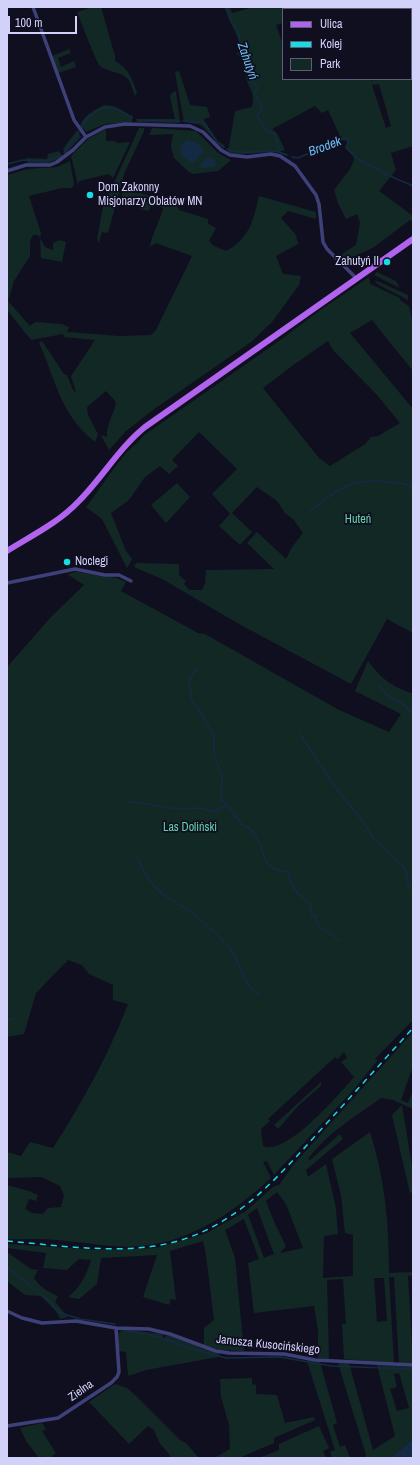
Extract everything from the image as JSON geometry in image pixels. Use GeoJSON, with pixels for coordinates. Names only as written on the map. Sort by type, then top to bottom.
{"type":"FeatureCollection","features":[{"type":"Feature","properties":{"kind":"main road"},"geometry":{"type":"LineString","coordinates":[[7,551],[54,522],[73,508],[130,441],[146,427],[413,239]]}},
{"type":"Feature","properties":{"kind":"street"},"geometry":{"type":"LineString","coordinates":[[33,7],[74,120],[86,137]]}},
{"type":"Feature","properties":{"kind":"street"},"geometry":{"type":"LineString","coordinates":[[7,171],[26,165],[50,165],[57,162],[73,150],[86,137],[98,130],[115,125],[190,126],[201,130],[221,150],[230,155],[246,157],[271,154],[286,159],[305,178],[316,195],[319,204],[323,242],[327,249],[356,278]]}},
{"type":"Feature","properties":{"kind":"street"},"geometry":{"type":"LineString","coordinates":[[7,583],[75,568],[105,575],[119,575],[131,581]]}},
{"type":"Feature","properties":{"kind":"street","name":"Janusza Kusocińskiego"},"geometry":{"type":"LineString","coordinates":[[7,1311],[22,1318],[42,1323],[87,1322],[116,1328],[149,1329],[170,1334],[216,1351],[229,1353],[284,1354],[315,1360],[413,1365]]}},
{"type":"Feature","properties":{"kind":"street","name":"Zielna"},"geometry":{"type":"LineString","coordinates":[[7,1426],[58,1418],[111,1383],[117,1377],[119,1372],[116,1328]]}},
{"type":"Feature","properties":{"kind":"green space"},"geometry":{"type":"Polygon","coordinates":[[[92,7],[101,7],[115,56],[115,61],[124,67],[129,74],[137,93],[135,96],[128,79],[125,76],[107,70],[98,63],[77,12],[92,7]]]}},
{"type":"Feature","properties":{"kind":"green space"},"geometry":{"type":"Polygon","coordinates":[[[224,7],[230,7],[232,13],[253,7],[296,7],[282,8],[282,23],[276,25],[282,42],[282,80],[412,80],[413,69],[413,146],[391,153],[396,170],[379,191],[413,216],[413,221],[410,220],[374,247],[345,261],[339,256],[356,245],[360,223],[357,214],[346,219],[338,203],[334,190],[350,169],[354,160],[353,156],[345,148],[347,141],[343,140],[335,143],[340,136],[328,110],[322,113],[315,106],[272,129],[277,133],[285,150],[283,151],[235,155],[228,152],[235,111],[252,107],[253,102],[246,76],[247,63],[236,53],[241,51],[239,41],[224,7]],[[379,84],[372,85],[386,128],[391,126],[379,84]]]}},
{"type":"Feature","properties":{"kind":"green space"},"geometry":{"type":"Polygon","coordinates":[[[69,49],[71,53],[58,58],[61,67],[74,61],[76,67],[58,73],[52,56],[69,49]]]}},
{"type":"Feature","properties":{"kind":"green space"},"geometry":{"type":"Polygon","coordinates":[[[179,71],[190,105],[207,107],[210,117],[204,119],[204,121],[218,141],[225,146],[224,149],[201,125],[184,122],[175,72],[179,71]]]}},
{"type":"Feature","properties":{"kind":"green space"},"geometry":{"type":"Polygon","coordinates":[[[176,91],[180,123],[137,122],[137,119],[175,119],[170,97],[172,93],[176,91]]]}},
{"type":"Feature","properties":{"kind":"green space"},"geometry":{"type":"Polygon","coordinates":[[[105,105],[117,108],[133,116],[132,122],[105,124],[86,132],[80,125],[82,121],[98,108],[105,105]]]}},
{"type":"Feature","properties":{"kind":"green space"},"geometry":{"type":"Polygon","coordinates":[[[139,128],[144,128],[144,131],[124,174],[108,233],[102,232],[99,243],[97,239],[103,207],[139,128]]]}},
{"type":"Feature","properties":{"kind":"green space"},"geometry":{"type":"Polygon","coordinates":[[[152,128],[196,131],[218,153],[231,160],[218,171],[193,174],[174,158],[171,146],[173,134],[149,135],[152,128]]]}},
{"type":"Feature","properties":{"kind":"green space"},"geometry":{"type":"Polygon","coordinates":[[[106,129],[106,141],[115,141],[117,143],[130,142],[113,178],[109,174],[79,181],[78,185],[71,156],[88,139],[106,129]]]}},
{"type":"Feature","properties":{"kind":"green space"},"geometry":{"type":"Polygon","coordinates":[[[77,130],[81,137],[65,154],[63,149],[77,130]]]}},
{"type":"Feature","properties":{"kind":"green space"},"geometry":{"type":"Polygon","coordinates":[[[59,151],[63,157],[47,164],[28,164],[26,158],[47,159],[48,154],[59,151]]]}},
{"type":"Feature","properties":{"kind":"green space"},"geometry":{"type":"Polygon","coordinates":[[[70,161],[74,184],[72,188],[62,188],[29,196],[41,233],[40,238],[38,235],[33,235],[30,241],[30,256],[14,281],[8,301],[30,326],[35,322],[62,324],[69,327],[67,332],[120,336],[151,335],[156,330],[192,256],[156,243],[150,247],[152,237],[163,208],[151,203],[149,211],[139,209],[140,201],[129,199],[120,202],[123,191],[140,193],[169,201],[179,208],[179,210],[208,219],[208,224],[216,228],[209,241],[214,246],[226,251],[240,240],[249,228],[255,213],[259,196],[316,212],[316,219],[288,211],[281,218],[296,235],[298,244],[276,256],[283,274],[301,276],[299,285],[272,322],[251,342],[153,410],[126,431],[109,450],[101,435],[107,437],[108,428],[116,402],[106,391],[87,407],[88,415],[98,434],[95,442],[83,431],[66,408],[39,343],[42,341],[64,374],[67,375],[73,390],[76,392],[71,376],[95,340],[64,337],[63,334],[31,340],[7,310],[7,175],[28,169],[57,167],[70,161]]]}},
{"type":"Feature","properties":{"kind":"green space"},"geometry":{"type":"Polygon","coordinates":[[[40,238],[45,247],[53,250],[53,243],[60,240],[66,242],[62,262],[41,258],[40,238]]]}},
{"type":"Feature","properties":{"kind":"green space"},"geometry":{"type":"Polygon","coordinates":[[[377,272],[396,281],[400,288],[374,275],[377,272]]]}},
{"type":"Feature","properties":{"kind":"green space","name":"Huteń"},"geometry":{"type":"Polygon","coordinates":[[[369,277],[370,284],[400,298],[400,300],[409,306],[413,325],[413,371],[372,320],[350,333],[413,409],[413,633],[387,619],[351,684],[239,624],[162,579],[134,567],[136,563],[179,564],[179,575],[186,581],[184,584],[189,590],[202,590],[205,583],[206,570],[274,569],[247,543],[257,532],[286,559],[292,547],[303,533],[294,520],[285,513],[277,501],[257,487],[232,513],[252,532],[240,545],[219,526],[230,514],[212,494],[237,469],[199,432],[172,460],[178,466],[169,474],[160,466],[145,477],[129,500],[111,513],[126,551],[132,559],[127,568],[102,519],[86,507],[127,452],[143,436],[279,341],[319,311],[369,277]],[[328,341],[263,388],[319,458],[330,466],[365,444],[371,437],[378,436],[400,423],[377,395],[333,350],[328,341]]]}},
{"type":"Feature","properties":{"kind":"green space"},"geometry":{"type":"Polygon","coordinates":[[[375,280],[408,295],[408,300],[377,284],[375,280]]]}},
{"type":"Feature","properties":{"kind":"green space"},"geometry":{"type":"Polygon","coordinates":[[[177,483],[190,497],[166,523],[151,505],[177,483]]]}},
{"type":"Feature","properties":{"kind":"green space","name":"Las Doliński"},"geometry":{"type":"Polygon","coordinates":[[[77,572],[117,578],[126,582],[121,591],[198,633],[205,634],[339,710],[389,732],[401,714],[355,691],[368,661],[388,682],[413,694],[413,1020],[375,1059],[378,1060],[356,1087],[274,1175],[267,1161],[263,1162],[271,1178],[254,1193],[218,1219],[179,1238],[158,1244],[136,1246],[106,1245],[50,1239],[7,1239],[7,1185],[38,1195],[36,1201],[29,1199],[25,1209],[32,1213],[43,1214],[48,1208],[61,1207],[64,1195],[60,1186],[42,1177],[7,1178],[7,1152],[21,1156],[30,1142],[53,1148],[94,1078],[121,1023],[128,1004],[113,1000],[113,985],[89,974],[82,965],[68,960],[36,993],[24,1034],[7,1037],[7,667],[51,617],[84,585],[67,574],[77,572]],[[344,1052],[338,1059],[335,1057],[268,1119],[270,1121],[261,1129],[263,1146],[273,1147],[285,1142],[312,1122],[325,1109],[354,1077],[341,1062],[347,1058],[344,1052]]]}},
{"type":"Feature","properties":{"kind":"green space"},"geometry":{"type":"Polygon","coordinates":[[[413,1032],[413,1066],[401,1100],[408,1103],[413,1090],[413,1109],[393,1100],[381,1098],[323,1141],[308,1159],[310,1160],[340,1134],[343,1139],[306,1170],[308,1177],[326,1164],[336,1208],[338,1234],[324,1236],[323,1278],[353,1276],[353,1235],[345,1233],[341,1195],[332,1159],[370,1132],[383,1185],[387,1219],[389,1273],[413,1272],[413,1275],[408,1276],[413,1364],[399,1363],[394,1277],[389,1277],[394,1363],[344,1359],[342,1324],[346,1324],[343,1279],[327,1280],[329,1359],[318,1358],[318,1331],[314,1306],[254,1313],[248,1263],[259,1259],[244,1219],[225,1230],[235,1258],[244,1351],[221,1350],[204,1345],[204,1328],[214,1320],[203,1241],[170,1251],[176,1300],[171,1299],[169,1305],[143,1297],[157,1255],[101,1258],[97,1284],[79,1299],[68,1297],[82,1280],[91,1260],[79,1259],[67,1270],[43,1268],[46,1253],[7,1248],[7,1244],[98,1250],[156,1248],[207,1233],[246,1211],[274,1186],[279,1185],[294,1164],[413,1032]],[[277,1192],[266,1201],[286,1246],[280,1253],[303,1248],[286,1204],[277,1192]],[[257,1208],[248,1215],[264,1258],[274,1254],[257,1208]],[[374,1278],[377,1322],[387,1321],[384,1278],[374,1278]]]}},
{"type":"Feature","properties":{"kind":"green space"},"geometry":{"type":"Polygon","coordinates":[[[321,1082],[321,1086],[299,1105],[278,1129],[274,1125],[321,1082]]]}},
{"type":"Feature","properties":{"kind":"green space"},"geometry":{"type":"Polygon","coordinates":[[[402,1105],[413,1172],[413,1192],[410,1193],[392,1115],[402,1105]]]}},
{"type":"Feature","properties":{"kind":"green space"},"geometry":{"type":"Polygon","coordinates":[[[7,1252],[31,1269],[38,1270],[34,1278],[44,1289],[58,1296],[55,1302],[68,1317],[60,1319],[56,1311],[41,1296],[25,1295],[7,1281],[7,1252]]]}},
{"type":"Feature","properties":{"kind":"green space"},"geometry":{"type":"Polygon","coordinates":[[[123,1329],[163,1334],[163,1338],[165,1338],[166,1335],[220,1353],[218,1357],[146,1370],[128,1376],[126,1352],[119,1351],[118,1334],[123,1329]]]}},
{"type":"Feature","properties":{"kind":"green space"},"geometry":{"type":"Polygon","coordinates":[[[307,1361],[320,1362],[337,1423],[333,1425],[340,1447],[345,1445],[350,1458],[332,1458],[330,1452],[335,1450],[307,1361]]]}},
{"type":"Feature","properties":{"kind":"green space"},"geometry":{"type":"Polygon","coordinates":[[[338,1363],[349,1363],[373,1450],[395,1436],[377,1365],[413,1367],[413,1439],[391,1458],[365,1458],[366,1455],[338,1363]],[[399,1373],[394,1374],[397,1387],[390,1389],[397,1411],[409,1408],[399,1373]]]}},
{"type":"Feature","properties":{"kind":"green space"},"geometry":{"type":"Polygon","coordinates":[[[252,1378],[252,1384],[256,1385],[256,1394],[277,1395],[285,1423],[314,1417],[315,1420],[274,1438],[274,1443],[239,1458],[217,1458],[216,1457],[230,1449],[229,1425],[221,1397],[220,1379],[252,1378]]]}},
{"type":"Feature","properties":{"kind":"green space"},"geometry":{"type":"Polygon","coordinates":[[[115,1384],[127,1388],[180,1440],[186,1443],[199,1458],[172,1458],[159,1442],[154,1430],[148,1426],[129,1444],[89,1402],[115,1384]]]}},
{"type":"Feature","properties":{"kind":"green space"},"geometry":{"type":"Polygon","coordinates":[[[42,1423],[46,1429],[42,1431],[56,1453],[50,1458],[45,1458],[43,1456],[39,1458],[26,1441],[20,1428],[42,1423]]]}},
{"type":"Feature","properties":{"kind":"green space"},"geometry":{"type":"Polygon","coordinates":[[[319,1426],[329,1448],[323,1451],[326,1458],[259,1458],[279,1450],[279,1444],[319,1426]]]}},
{"type":"Feature","properties":{"kind":"water"},"geometry":{"type":"Polygon","coordinates":[[[187,140],[196,142],[204,150],[194,163],[191,163],[180,154],[180,145],[187,140]]]}},
{"type":"Feature","properties":{"kind":"water"},"geometry":{"type":"Polygon","coordinates":[[[208,156],[215,161],[216,165],[214,167],[198,168],[208,156]]]}},
{"type":"Feature","properties":{"kind":"water"},"geometry":{"type":"Polygon","coordinates":[[[413,1439],[413,1458],[391,1458],[413,1439]]]}},
{"type":"Feature","properties":{"kind":"waterway","name":"Zahutyń"},"geometry":{"type":"LineString","coordinates":[[226,7],[231,22],[238,30],[241,50],[249,64],[252,81],[257,87],[255,95],[262,106],[257,117],[265,130],[275,134],[279,151]]}},
{"type":"Feature","properties":{"kind":"waterway","name":"Brodek"},"geometry":{"type":"LineString","coordinates":[[82,128],[88,118],[104,108],[113,108],[132,118]]}},
{"type":"Feature","properties":{"kind":"waterway","name":"Brodek"},"geometry":{"type":"LineString","coordinates":[[137,120],[180,121]]}},
{"type":"Feature","properties":{"kind":"waterway","name":"Brodek"},"geometry":{"type":"LineString","coordinates":[[183,121],[204,122],[216,141],[223,147]]}},
{"type":"Feature","properties":{"kind":"waterway","name":"Brodek"},"geometry":{"type":"LineString","coordinates":[[64,153],[79,132]]}},
{"type":"Feature","properties":{"kind":"waterway","name":"Brodek"},"geometry":{"type":"LineString","coordinates":[[292,157],[298,158],[345,138],[349,141],[346,147],[358,159],[388,175]]}},
{"type":"Feature","properties":{"kind":"waterway","name":"Brodek"},"geometry":{"type":"LineString","coordinates":[[227,149],[241,152],[271,151],[287,155]]}},
{"type":"Feature","properties":{"kind":"waterway","name":"Brodek"},"geometry":{"type":"LineString","coordinates":[[7,164],[23,160],[47,161],[61,155]]}},
{"type":"Feature","properties":{"kind":"waterway","name":"Brodek"},"geometry":{"type":"LineString","coordinates":[[390,176],[413,186]]}},
{"type":"Feature","properties":{"kind":"waterway"},"geometry":{"type":"LineString","coordinates":[[310,511],[336,491],[353,483],[369,481],[394,482],[410,485],[413,490]]}},
{"type":"Feature","properties":{"kind":"waterway"},"geometry":{"type":"LineString","coordinates":[[197,668],[189,680],[192,701],[202,714],[214,737],[214,756],[222,775],[221,800],[242,824],[250,829],[257,838],[267,862],[278,870],[288,872],[295,890],[301,897],[310,903],[312,915],[316,916],[317,924],[340,941]]}},
{"type":"Feature","properties":{"kind":"waterway"},"geometry":{"type":"LineString","coordinates":[[379,686],[389,697],[402,703],[413,714]]}},
{"type":"Feature","properties":{"kind":"waterway"},"geometry":{"type":"LineString","coordinates":[[300,734],[333,784],[364,823],[373,838],[405,868],[409,888]]}},
{"type":"Feature","properties":{"kind":"waterway"},"geometry":{"type":"LineString","coordinates":[[126,801],[178,809],[200,808],[214,812],[227,805]]}},
{"type":"Feature","properties":{"kind":"waterway"},"geometry":{"type":"LineString","coordinates":[[137,858],[147,876],[160,892],[193,913],[227,945],[235,955],[246,981],[254,992],[260,995]]}},
{"type":"Feature","properties":{"kind":"waterway"},"geometry":{"type":"LineString","coordinates":[[7,1021],[14,1018]]}},
{"type":"Feature","properties":{"kind":"waterway"},"geometry":{"type":"LineString","coordinates":[[7,1267],[50,1302],[58,1312],[80,1319],[115,1324]]}},
{"type":"Feature","properties":{"kind":"waterway"},"geometry":{"type":"LineString","coordinates":[[125,1330],[159,1337],[192,1349],[226,1358],[280,1357],[331,1366],[413,1369]]}},
{"type":"Feature","properties":{"kind":"railway"},"geometry":{"type":"LineString","coordinates":[[7,1241],[81,1248],[137,1248],[182,1240],[207,1230],[230,1217],[270,1184],[413,1028]]}},
{"type":"Feature","properties":{"kind":"place","name":"Dom Zakonny Misjonarzy Oblatów MN"},"geometry":{"type":"Point","coordinates":[90,195]}},
{"type":"Feature","properties":{"kind":"place","name":"Zahutyń II"},"geometry":{"type":"Point","coordinates":[387,262]}},
{"type":"Feature","properties":{"kind":"place","name":"Noclegi"},"geometry":{"type":"Point","coordinates":[67,562]}}]}
